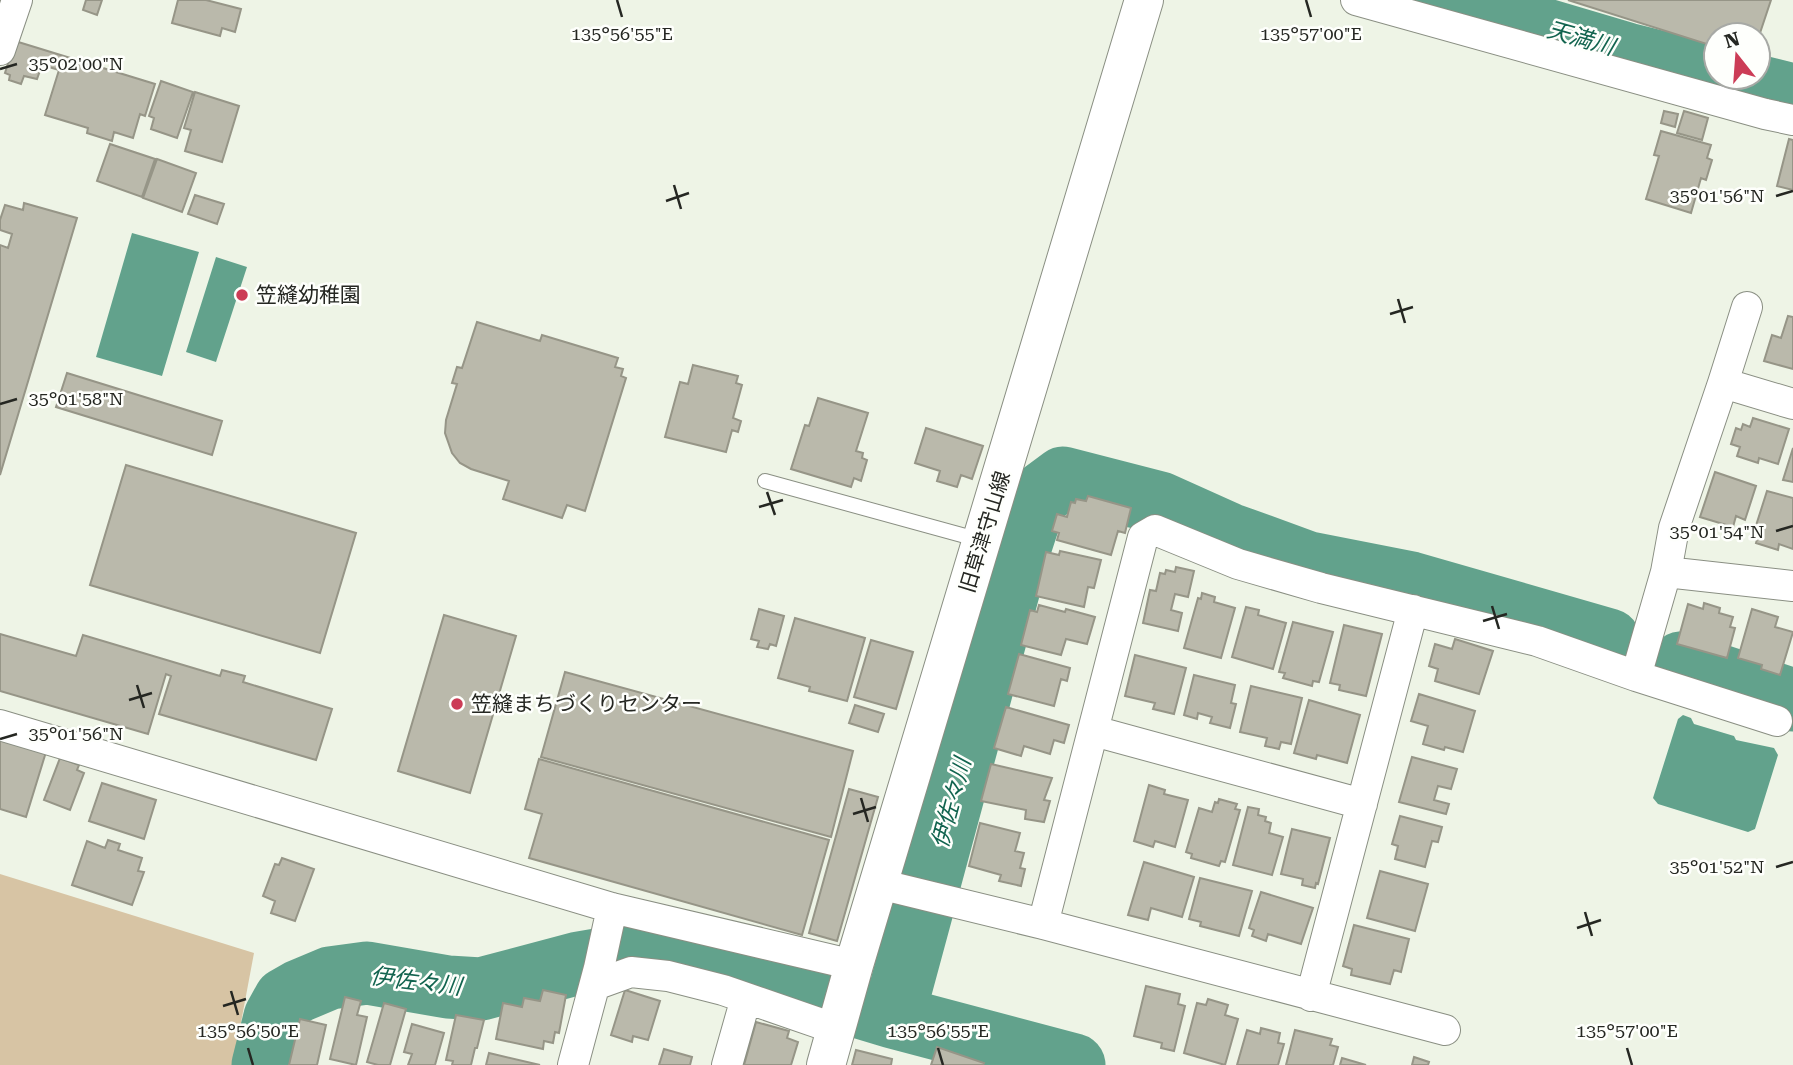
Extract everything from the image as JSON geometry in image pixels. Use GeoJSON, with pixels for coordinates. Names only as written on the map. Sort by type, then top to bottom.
{"type":"FeatureCollection","features":[{"type":"Feature","properties":{"kind":"street"},"geometry":{"type":"LineString","coordinates":[[0,50],[16,0]]}},
{"type":"Feature","properties":{"kind":"street","name":"旧草津守山線"},"geometry":{"type":"LineString","coordinates":[[826,1065],[845,998],[894,887],[982,541],[1144,0]]}},
{"type":"Feature","properties":{"kind":"street"},"geometry":{"type":"LineString","coordinates":[[1356,0],[1793,120]]}},
{"type":"Feature","properties":{"kind":"street"},"geometry":{"type":"LineString","coordinates":[[1636,676],[1666,572],[1674,528],[1746,307]]}},
{"type":"Feature","properties":{"kind":"street"},"geometry":{"type":"LineString","coordinates":[[1723,383],[1793,404]]}},
{"type":"Feature","properties":{"kind":"street"},"geometry":{"type":"LineString","coordinates":[[1043,924],[1143,537],[1155,530],[1238,564],[1321,588],[1537,641],[1777,721]]}},
{"type":"Feature","properties":{"kind":"street"},"geometry":{"type":"LineString","coordinates":[[1666,572],[1793,586]]}},
{"type":"Feature","properties":{"kind":"street"},"geometry":{"type":"LineString","coordinates":[[1311,996],[1413,610]]}},
{"type":"Feature","properties":{"kind":"street"},"geometry":{"type":"LineString","coordinates":[[0,725],[845,998]]}},
{"type":"Feature","properties":{"kind":"street"},"geometry":{"type":"LineString","coordinates":[[1094,731],[1362,804]]}},
{"type":"Feature","properties":{"kind":"street"},"geometry":{"type":"LineString","coordinates":[[894,887],[1445,1030]]}},
{"type":"Feature","properties":{"kind":"street"},"geometry":{"type":"LineString","coordinates":[[573,1065],[610,921]]}},
{"type":"Feature","properties":{"kind":"street"},"geometry":{"type":"LineString","coordinates":[[597,976],[631,972],[668,976],[746,998],[845,998]]}},
{"type":"Feature","properties":{"kind":"street"},"geometry":{"type":"LineString","coordinates":[[727,1065],[746,998]]}},
{"type":"Feature","properties":{"kind":"lane"},"geometry":{"type":"LineString","coordinates":[[765,481],[982,541]]}},
{"type":"Feature","properties":{"kind":"shaded area"},"geometry":{"type":"Polygon","coordinates":[[[132,233],[199,252],[162,376],[96,357],[132,233]]]}},
{"type":"Feature","properties":{"kind":"shaded area"},"geometry":{"type":"Polygon","coordinates":[[[216,257],[247,267],[216,362],[186,352],[216,257]]]}},
{"type":"Feature","properties":{"kind":"shaded area"},"geometry":{"type":"Polygon","coordinates":[[[1683,715],[1691,718],[1694,724],[1734,736],[1736,740],[1774,748],[1778,755],[1755,829],[1748,832],[1658,804],[1653,798],[1678,719],[1683,715]]]}},
{"type":"Feature","properties":{"kind":"shaded area"},"geometry":{"type":"Polygon","coordinates":[[[0,874],[254,953],[233,1065],[0,1065],[0,874]]]}},
{"type":"Feature","properties":{"kind":"shaded area"},"geometry":{"type":"Polygon","coordinates":[[[258,1039],[280,1041],[274,1065],[253,1065],[258,1039]]]}},
{"type":"Feature","properties":{"kind":"building"},"geometry":{"type":"Polygon","coordinates":[[[86,0],[102,0],[97,15],[83,10],[86,0]]]}},
{"type":"Feature","properties":{"kind":"building"},"geometry":{"type":"Polygon","coordinates":[[[178,0],[206,0],[241,9],[235,32],[222,28],[220,36],[172,23],[178,0]]]}},
{"type":"Feature","properties":{"kind":"building"},"geometry":{"type":"Polygon","coordinates":[[[1568,0],[1771,0],[1764,21],[1702,21],[1702,43],[1568,0]]]}},
{"type":"Feature","properties":{"kind":"building"},"geometry":{"type":"Polygon","coordinates":[[[15,41],[155,84],[145,116],[140,114],[133,138],[114,132],[112,141],[87,133],[88,128],[45,115],[59,70],[42,65],[37,79],[24,76],[21,84],[9,80],[10,75],[5,73],[15,41]]]}},
{"type":"Feature","properties":{"kind":"building"},"geometry":{"type":"Polygon","coordinates":[[[161,81],[193,92],[177,138],[151,129],[154,118],[149,116],[161,81]]]}},
{"type":"Feature","properties":{"kind":"building"},"geometry":{"type":"Polygon","coordinates":[[[195,92],[239,106],[222,162],[185,151],[191,130],[184,128],[195,92]]]}},
{"type":"Feature","properties":{"kind":"building"},"geometry":{"type":"Polygon","coordinates":[[[1664,111],[1678,114],[1675,127],[1661,123],[1664,111]]]}},
{"type":"Feature","properties":{"kind":"building"},"geometry":{"type":"Polygon","coordinates":[[[1684,111],[1708,118],[1702,140],[1677,133],[1684,111]]]}},
{"type":"Feature","properties":{"kind":"building"},"geometry":{"type":"Polygon","coordinates":[[[1661,131],[1711,145],[1707,158],[1712,160],[1706,180],[1701,178],[1691,213],[1646,199],[1659,156],[1654,155],[1661,131]]]}},
{"type":"Feature","properties":{"kind":"building"},"geometry":{"type":"Polygon","coordinates":[[[1789,139],[1793,140],[1793,190],[1777,186],[1789,139]]]}},
{"type":"Feature","properties":{"kind":"building"},"geometry":{"type":"Polygon","coordinates":[[[110,144],[155,159],[142,197],[97,181],[110,144]]]}},
{"type":"Feature","properties":{"kind":"building"},"geometry":{"type":"Polygon","coordinates":[[[157,159],[196,173],[182,212],[143,198],[157,159]]]}},
{"type":"Feature","properties":{"kind":"building"},"geometry":{"type":"Polygon","coordinates":[[[195,195],[224,204],[217,224],[188,214],[195,195]]]}},
{"type":"Feature","properties":{"kind":"building"},"geometry":{"type":"Polygon","coordinates":[[[24,203],[77,218],[0,475],[0,245],[8,248],[12,234],[0,230],[0,220],[5,205],[23,210],[24,203]]]}},
{"type":"Feature","properties":{"kind":"building"},"geometry":{"type":"Polygon","coordinates":[[[1788,316],[1793,317],[1793,369],[1764,361],[1772,335],[1781,338],[1788,316]]]}},
{"type":"Feature","properties":{"kind":"building"},"geometry":{"type":"Polygon","coordinates":[[[477,322],[540,341],[542,335],[618,358],[615,367],[623,369],[621,376],[626,378],[585,511],[567,505],[562,518],[503,499],[509,481],[471,469],[460,463],[452,453],[445,433],[446,420],[457,384],[452,383],[457,367],[462,368],[477,322]]]}},
{"type":"Feature","properties":{"kind":"building"},"geometry":{"type":"Polygon","coordinates":[[[693,365],[738,376],[736,383],[742,385],[733,418],[741,421],[738,432],[732,430],[726,452],[665,437],[680,382],[688,384],[693,365]]]}},
{"type":"Feature","properties":{"kind":"building"},"geometry":{"type":"Polygon","coordinates":[[[67,373],[222,421],[212,455],[56,407],[67,373]]]}},
{"type":"Feature","properties":{"kind":"building"},"geometry":{"type":"Polygon","coordinates":[[[818,398],[868,413],[856,451],[863,453],[862,458],[867,460],[861,481],[854,478],[851,487],[791,469],[805,425],[809,426],[818,398]]]}},
{"type":"Feature","properties":{"kind":"building"},"geometry":{"type":"Polygon","coordinates":[[[1753,418],[1789,429],[1778,464],[1759,458],[1758,463],[1737,456],[1740,447],[1731,444],[1736,428],[1741,430],[1743,424],[1750,427],[1753,418]]]}},
{"type":"Feature","properties":{"kind":"building"},"geometry":{"type":"Polygon","coordinates":[[[926,428],[983,446],[972,479],[961,475],[957,487],[937,481],[940,471],[915,463],[926,428]]]}},
{"type":"Feature","properties":{"kind":"building"},"geometry":{"type":"Polygon","coordinates":[[[1793,448],[1793,482],[1783,480],[1793,448]]]}},
{"type":"Feature","properties":{"kind":"building"},"geometry":{"type":"Polygon","coordinates":[[[126,465],[356,533],[320,653],[90,585],[126,465]]]}},
{"type":"Feature","properties":{"kind":"building"},"geometry":{"type":"Polygon","coordinates":[[[1715,472],[1756,486],[1745,520],[1736,516],[1733,527],[1700,517],[1715,472]]]}},
{"type":"Feature","properties":{"kind":"building"},"geometry":{"type":"Polygon","coordinates":[[[1767,491],[1793,498],[1793,549],[1779,544],[1778,550],[1756,543],[1758,536],[1753,535],[1767,491]]]}},
{"type":"Feature","properties":{"kind":"building"},"geometry":{"type":"Polygon","coordinates":[[[1088,496],[1131,508],[1125,533],[1118,531],[1111,555],[1057,540],[1059,533],[1052,531],[1057,514],[1067,517],[1071,502],[1075,503],[1076,499],[1086,501],[1088,496]]]}},
{"type":"Feature","properties":{"kind":"building"},"geometry":{"type":"Polygon","coordinates":[[[1060,551],[1101,560],[1094,588],[1088,587],[1084,607],[1036,596],[1046,552],[1059,555],[1060,551]]]}},
{"type":"Feature","properties":{"kind":"building"},"geometry":{"type":"Polygon","coordinates":[[[1176,567],[1194,571],[1188,597],[1175,594],[1171,610],[1182,613],[1178,631],[1143,623],[1150,590],[1156,591],[1160,573],[1165,574],[1166,570],[1175,572],[1176,567]]]}},
{"type":"Feature","properties":{"kind":"building"},"geometry":{"type":"Polygon","coordinates":[[[1202,593],[1215,597],[1214,602],[1235,608],[1221,658],[1184,648],[1198,598],[1201,599],[1202,593]]]}},
{"type":"Feature","properties":{"kind":"building"},"geometry":{"type":"Polygon","coordinates":[[[1704,603],[1720,608],[1719,613],[1733,617],[1730,627],[1735,628],[1727,658],[1677,644],[1688,604],[1703,609],[1704,603]]]}},
{"type":"Feature","properties":{"kind":"building"},"geometry":{"type":"Polygon","coordinates":[[[1039,605],[1095,617],[1087,644],[1066,639],[1061,655],[1021,645],[1030,610],[1037,612],[1039,605]]]}},
{"type":"Feature","properties":{"kind":"building"},"geometry":{"type":"Polygon","coordinates":[[[1246,607],[1259,610],[1258,615],[1286,623],[1273,669],[1232,657],[1246,607]]]}},
{"type":"Feature","properties":{"kind":"building"},"geometry":{"type":"Polygon","coordinates":[[[759,609],[784,616],[776,646],[770,644],[768,649],[757,647],[759,641],[751,639],[759,609]]]}},
{"type":"Feature","properties":{"kind":"building"},"geometry":{"type":"Polygon","coordinates":[[[1752,609],[1778,617],[1775,627],[1793,632],[1780,675],[1761,669],[1762,665],[1738,658],[1752,609]]]}},
{"type":"Feature","properties":{"kind":"building","name":"笠縫まちづくりセンター"},"geometry":{"type":"Polygon","coordinates":[[[444,615],[516,636],[470,793],[398,771],[444,615]]]}},
{"type":"Feature","properties":{"kind":"building"},"geometry":{"type":"Polygon","coordinates":[[[795,618],[865,638],[847,701],[809,691],[810,687],[778,678],[795,618]]]}},
{"type":"Feature","properties":{"kind":"building"},"geometry":{"type":"Polygon","coordinates":[[[1293,622],[1333,632],[1319,682],[1313,681],[1312,686],[1283,678],[1285,673],[1279,672],[1293,622]]]}},
{"type":"Feature","properties":{"kind":"building"},"geometry":{"type":"Polygon","coordinates":[[[1344,625],[1382,634],[1366,696],[1339,690],[1340,685],[1330,683],[1344,625]]]}},
{"type":"Feature","properties":{"kind":"building"},"geometry":{"type":"Polygon","coordinates":[[[0,634],[76,656],[83,635],[220,676],[222,670],[245,676],[243,682],[332,709],[316,760],[159,714],[171,676],[166,674],[148,734],[0,691],[0,634]]]}},
{"type":"Feature","properties":{"kind":"building"},"geometry":{"type":"Polygon","coordinates":[[[1455,639],[1493,651],[1479,694],[1435,681],[1438,669],[1429,666],[1435,644],[1452,649],[1455,639]]]}},
{"type":"Feature","properties":{"kind":"building"},"geometry":{"type":"Polygon","coordinates":[[[871,640],[913,652],[896,709],[854,697],[871,640]]]}},
{"type":"Feature","properties":{"kind":"building"},"geometry":{"type":"Polygon","coordinates":[[[1019,654],[1070,668],[1067,681],[1061,679],[1054,706],[1008,694],[1019,654]]]}},
{"type":"Feature","properties":{"kind":"building"},"geometry":{"type":"Polygon","coordinates":[[[1135,655],[1186,668],[1174,714],[1153,709],[1155,703],[1125,696],[1135,655]]]}},
{"type":"Feature","properties":{"kind":"building"},"geometry":{"type":"Polygon","coordinates":[[[565,672],[853,751],[831,837],[541,757],[565,672]]]}},
{"type":"Feature","properties":{"kind":"building"},"geometry":{"type":"Polygon","coordinates":[[[1194,675],[1235,685],[1231,703],[1236,704],[1230,728],[1210,723],[1212,717],[1198,713],[1197,719],[1184,715],[1194,675]]]}},
{"type":"Feature","properties":{"kind":"building"},"geometry":{"type":"Polygon","coordinates":[[[1251,686],[1302,698],[1291,744],[1281,742],[1279,749],[1265,746],[1267,738],[1240,732],[1251,686]]]}},
{"type":"Feature","properties":{"kind":"building"},"geometry":{"type":"Polygon","coordinates":[[[1419,694],[1475,711],[1463,752],[1423,744],[1428,726],[1411,721],[1419,694]]]}},
{"type":"Feature","properties":{"kind":"building"},"geometry":{"type":"Polygon","coordinates":[[[1309,700],[1360,715],[1347,763],[1317,755],[1316,759],[1294,753],[1309,700]]]}},
{"type":"Feature","properties":{"kind":"building"},"geometry":{"type":"Polygon","coordinates":[[[855,705],[884,714],[878,732],[849,723],[855,705]]]}},
{"type":"Feature","properties":{"kind":"building"},"geometry":{"type":"Polygon","coordinates":[[[1006,707],[1069,725],[1064,743],[1054,740],[1050,754],[1024,746],[1021,756],[994,748],[1006,707]]]}},
{"type":"Feature","properties":{"kind":"building"},"geometry":{"type":"Polygon","coordinates":[[[0,738],[46,752],[26,817],[0,809],[0,738]]]}},
{"type":"Feature","properties":{"kind":"building"},"geometry":{"type":"Polygon","coordinates":[[[1412,757],[1457,769],[1451,789],[1438,786],[1434,800],[1449,804],[1446,814],[1399,802],[1412,757]]]}},
{"type":"Feature","properties":{"kind":"building"},"geometry":{"type":"Polygon","coordinates":[[[60,758],[79,765],[77,770],[84,773],[70,810],[44,800],[60,758]]]}},
{"type":"Feature","properties":{"kind":"building"},"geometry":{"type":"Polygon","coordinates":[[[539,759],[829,840],[802,935],[529,858],[542,814],[525,809],[539,759]]]}},
{"type":"Feature","properties":{"kind":"building"},"geometry":{"type":"Polygon","coordinates":[[[991,764],[1052,778],[1044,800],[1050,801],[1044,822],[1025,819],[1026,810],[981,801],[991,764]]]}},
{"type":"Feature","properties":{"kind":"building"},"geometry":{"type":"Polygon","coordinates":[[[102,783],[156,800],[144,839],[89,821],[102,783]]]}},
{"type":"Feature","properties":{"kind":"building"},"geometry":{"type":"Polygon","coordinates":[[[1149,785],[1165,790],[1164,794],[1188,800],[1175,847],[1155,841],[1153,847],[1134,841],[1149,785]]]}},
{"type":"Feature","properties":{"kind":"building"},"geometry":{"type":"Polygon","coordinates":[[[849,789],[878,797],[837,941],[809,933],[849,789]]]}},
{"type":"Feature","properties":{"kind":"building"},"geometry":{"type":"Polygon","coordinates":[[[1219,799],[1237,804],[1235,809],[1240,810],[1225,862],[1221,861],[1219,866],[1191,858],[1192,854],[1186,852],[1199,808],[1212,812],[1219,799]]]}},
{"type":"Feature","properties":{"kind":"building"},"geometry":{"type":"Polygon","coordinates":[[[1248,807],[1259,809],[1258,815],[1266,817],[1265,821],[1271,823],[1269,833],[1283,837],[1272,875],[1233,865],[1248,807]]]}},
{"type":"Feature","properties":{"kind":"building"},"geometry":{"type":"Polygon","coordinates":[[[1400,816],[1442,827],[1438,842],[1432,841],[1425,867],[1395,859],[1398,846],[1392,844],[1400,816]]]}},
{"type":"Feature","properties":{"kind":"building"},"geometry":{"type":"Polygon","coordinates":[[[980,823],[1020,833],[1015,851],[1024,853],[1020,868],[1025,869],[1021,886],[999,881],[1001,875],[969,866],[980,823]]]}},
{"type":"Feature","properties":{"kind":"building"},"geometry":{"type":"Polygon","coordinates":[[[1292,829],[1330,838],[1315,888],[1302,885],[1303,879],[1281,874],[1292,829]]]}},
{"type":"Feature","properties":{"kind":"building"},"geometry":{"type":"Polygon","coordinates":[[[108,840],[120,844],[118,850],[142,858],[138,871],[144,872],[132,905],[72,885],[87,841],[105,848],[108,840]]]}},
{"type":"Feature","properties":{"kind":"building"},"geometry":{"type":"Polygon","coordinates":[[[282,858],[314,869],[295,921],[271,913],[275,901],[263,896],[275,864],[279,865],[282,858]]]}},
{"type":"Feature","properties":{"kind":"building"},"geometry":{"type":"Polygon","coordinates":[[[1144,862],[1194,877],[1182,917],[1151,908],[1148,920],[1128,915],[1144,862]]]}},
{"type":"Feature","properties":{"kind":"building"},"geometry":{"type":"Polygon","coordinates":[[[1380,871],[1428,884],[1415,931],[1367,918],[1380,871]]]}},
{"type":"Feature","properties":{"kind":"building"},"geometry":{"type":"Polygon","coordinates":[[[1200,878],[1252,891],[1239,936],[1200,926],[1201,922],[1189,919],[1200,878]]]}},
{"type":"Feature","properties":{"kind":"building"},"geometry":{"type":"Polygon","coordinates":[[[1261,892],[1313,908],[1301,944],[1268,934],[1266,941],[1252,936],[1254,930],[1249,928],[1261,892]]]}},
{"type":"Feature","properties":{"kind":"building"},"geometry":{"type":"Polygon","coordinates":[[[1354,925],[1409,939],[1401,972],[1394,970],[1390,984],[1351,975],[1352,969],[1343,966],[1354,925]]]}},
{"type":"Feature","properties":{"kind":"building"},"geometry":{"type":"Polygon","coordinates":[[[1146,986],[1180,994],[1178,1004],[1185,1006],[1174,1051],[1161,1048],[1162,1043],[1134,1036],[1146,986]]]}},
{"type":"Feature","properties":{"kind":"building"},"geometry":{"type":"Polygon","coordinates":[[[543,990],[566,995],[559,1033],[555,1032],[553,1043],[544,1041],[543,1049],[496,1039],[503,1003],[522,1007],[524,998],[540,1001],[543,990]]]}},
{"type":"Feature","properties":{"kind":"building"},"geometry":{"type":"Polygon","coordinates":[[[625,990],[660,1001],[648,1040],[633,1036],[632,1042],[611,1035],[625,990]]]}},
{"type":"Feature","properties":{"kind":"building"},"geometry":{"type":"Polygon","coordinates":[[[345,997],[361,1001],[357,1015],[367,1017],[356,1065],[330,1059],[345,997]]]}},
{"type":"Feature","properties":{"kind":"building"},"geometry":{"type":"Polygon","coordinates":[[[1208,999],[1228,1005],[1225,1015],[1238,1019],[1225,1065],[1184,1053],[1197,1003],[1206,1005],[1208,999]]]}},
{"type":"Feature","properties":{"kind":"building"},"geometry":{"type":"Polygon","coordinates":[[[384,1003],[406,1009],[390,1065],[378,1065],[367,1062],[384,1003]]]}},
{"type":"Feature","properties":{"kind":"building"},"geometry":{"type":"Polygon","coordinates":[[[456,1015],[484,1020],[471,1065],[452,1065],[453,1061],[446,1060],[456,1015]]]}},
{"type":"Feature","properties":{"kind":"building"},"geometry":{"type":"Polygon","coordinates":[[[300,1019],[326,1025],[317,1065],[289,1065],[300,1019]]]}},
{"type":"Feature","properties":{"kind":"building"},"geometry":{"type":"Polygon","coordinates":[[[756,1022],[789,1031],[787,1038],[798,1042],[791,1065],[744,1065],[756,1022]]]}},
{"type":"Feature","properties":{"kind":"building"},"geometry":{"type":"Polygon","coordinates":[[[412,1024],[444,1033],[435,1065],[408,1065],[412,1054],[404,1052],[412,1024]]]}},
{"type":"Feature","properties":{"kind":"building"},"geometry":{"type":"Polygon","coordinates":[[[1261,1028],[1280,1033],[1278,1043],[1284,1044],[1278,1065],[1237,1065],[1247,1030],[1260,1034],[1261,1028]]]}},
{"type":"Feature","properties":{"kind":"building"},"geometry":{"type":"Polygon","coordinates":[[[1295,1030],[1332,1039],[1330,1045],[1338,1047],[1333,1065],[1286,1065],[1295,1030]]]}},
{"type":"Feature","properties":{"kind":"building"},"geometry":{"type":"Polygon","coordinates":[[[937,1047],[984,1063],[931,1065],[937,1047]]]}},
{"type":"Feature","properties":{"kind":"building"},"geometry":{"type":"Polygon","coordinates":[[[664,1049],[692,1057],[690,1065],[659,1065],[664,1049]]]}},
{"type":"Feature","properties":{"kind":"building"},"geometry":{"type":"Polygon","coordinates":[[[856,1050],[892,1059],[891,1065],[852,1065],[856,1050]]]}},
{"type":"Feature","properties":{"kind":"building"},"geometry":{"type":"Polygon","coordinates":[[[489,1053],[540,1065],[486,1065],[489,1053]]]}},
{"type":"Feature","properties":{"kind":"building"},"geometry":{"type":"Polygon","coordinates":[[[1414,1057],[1429,1062],[1428,1065],[1412,1065],[1414,1057]]]}},
{"type":"Feature","properties":{"kind":"building"},"geometry":{"type":"Polygon","coordinates":[[[1342,1058],[1366,1065],[1340,1065],[1342,1058]]]}},
{"type":"Feature","properties":{"kind":"waterway","name":"天満川"},"geometry":{"type":"LineString","coordinates":[[1445,0],[1627,54],[1702,73]]}},
{"type":"Feature","properties":{"kind":"waterway","name":"天満川"},"geometry":{"type":"LineString","coordinates":[[1772,90],[1793,95]]}},
{"type":"Feature","properties":{"kind":"waterway","name":"伊佐々川"},"geometry":{"type":"LineString","coordinates":[[263,1065],[275,1017],[285,999],[330,978],[367,973],[448,987],[481,989],[579,963],[655,950],[700,959],[893,1017],[1021,544],[1036,498],[1063,478],[1160,503],[1229,534],[1309,563],[1411,583],[1609,640]]}},
{"type":"Feature","properties":{"kind":"waterway","name":"伊佐々川"},"geometry":{"type":"LineString","coordinates":[[1681,663],[1793,700]]}},
{"type":"Feature","properties":{"kind":"waterway"},"geometry":{"type":"LineString","coordinates":[[893,1017],[1074,1065]]}},
{"type":"Feature","properties":{"kind":"place","name":"笠縫幼稚園"},"geometry":{"type":"Point","coordinates":[242,295]}},
{"type":"Feature","properties":{"kind":"place","name":"笠縫まちづくりセンター"},"geometry":{"type":"Point","coordinates":[457,704]}}]}
